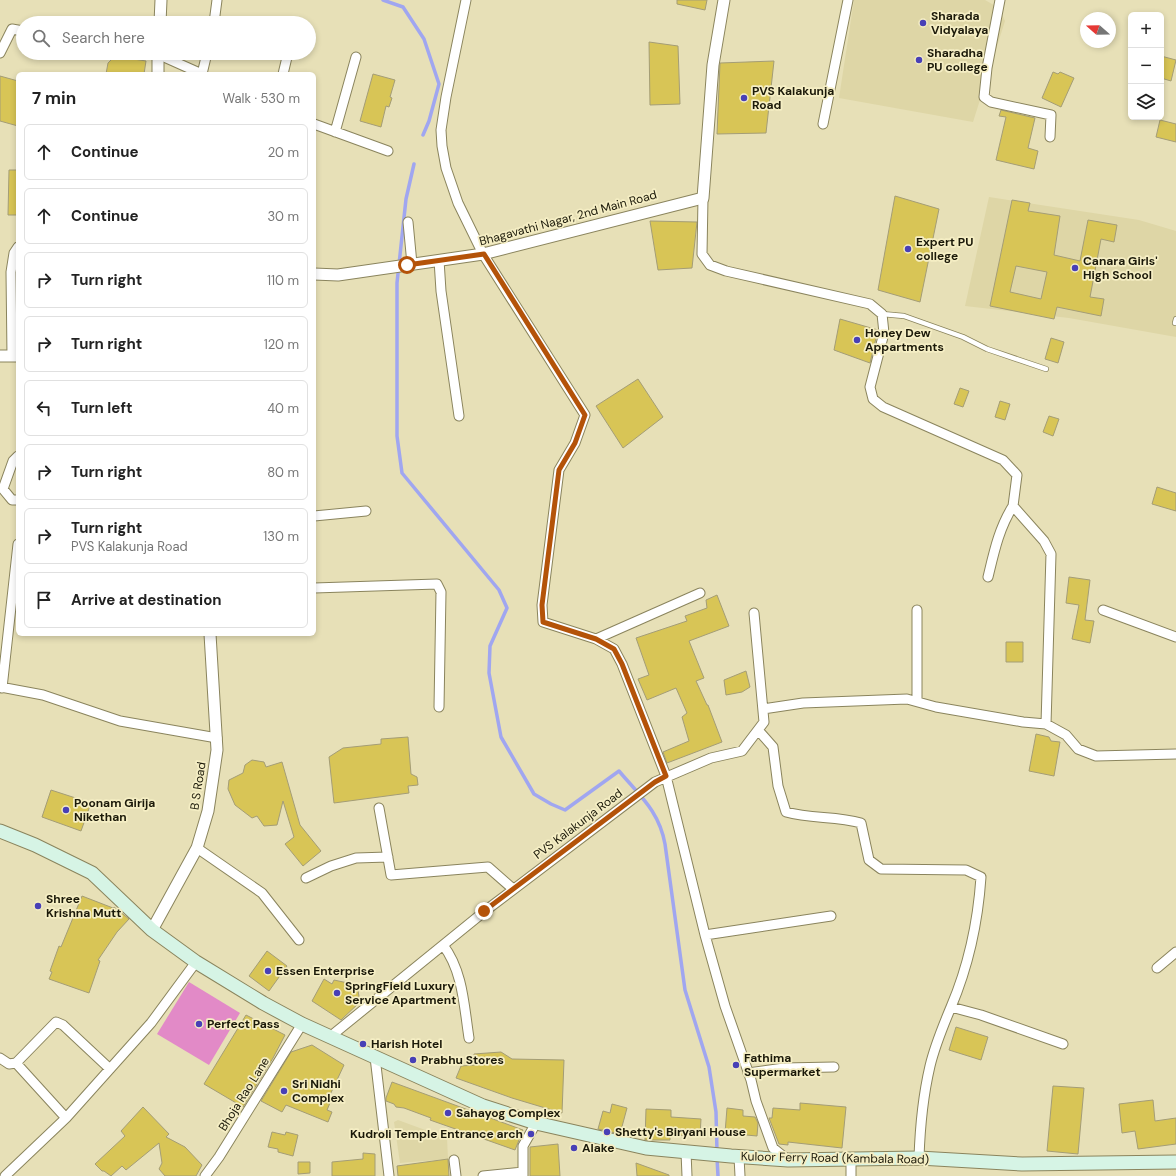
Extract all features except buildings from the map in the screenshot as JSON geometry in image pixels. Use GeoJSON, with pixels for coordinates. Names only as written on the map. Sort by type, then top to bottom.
{"type":"FeatureCollection","features":[{"type":"Feature","properties":{"kind":"main road","name":"Kuloor Ferry Road (Kambala Road)"},"geometry":{"type":"LineString","coordinates":[[0,831],[35,845],[92,873],[152,930],[196,962],[263,1003],[302,1024],[332,1036],[483,1106],[536,1123],[646,1148],[690,1153],[788,1160],[918,1158],[1022,1164],[1176,1162]]}},
{"type":"Feature","properties":{"kind":"street"},"geometry":{"type":"LineString","coordinates":[[160,16],[161,0]]}},
{"type":"Feature","properties":{"kind":"street"},"geometry":{"type":"LineString","coordinates":[[215,16],[217,0]]}},
{"type":"Feature","properties":{"kind":"street"},"geometry":{"type":"LineString","coordinates":[[466,0],[446,97],[442,130],[442,146],[446,168],[458,203],[484,254],[585,415],[575,443],[559,470],[542,605],[543,622],[596,639],[614,649],[622,664],[666,776],[704,935],[725,1006],[773,1148],[788,1160]]}},
{"type":"Feature","properties":{"kind":"street"},"geometry":{"type":"LineString","coordinates":[[724,0],[714,65],[703,198],[702,254],[710,265],[726,271],[870,304],[882,314],[884,333],[870,387],[873,399],[883,407],[1004,460],[1017,475],[1013,506],[1004,521],[996,544],[988,577]]}},
{"type":"Feature","properties":{"kind":"street"},"geometry":{"type":"LineString","coordinates":[[823,124],[848,0]]}},
{"type":"Feature","properties":{"kind":"street"},"geometry":{"type":"LineString","coordinates":[[1000,0],[986,68],[984,97],[991,102],[1051,115],[1050,137]]}},
{"type":"Feature","properties":{"kind":"street"},"geometry":{"type":"LineString","coordinates":[[0,53],[12,29],[16,30]]}},
{"type":"Feature","properties":{"kind":"street"},"geometry":{"type":"LineString","coordinates":[[335,132],[356,57]]}},
{"type":"Feature","properties":{"kind":"street"},"geometry":{"type":"LineString","coordinates":[[157,60],[158,72]]}},
{"type":"Feature","properties":{"kind":"street"},"geometry":{"type":"LineString","coordinates":[[172,60],[198,72]]}},
{"type":"Feature","properties":{"kind":"street"},"geometry":{"type":"LineString","coordinates":[[202,72],[205,60]]}},
{"type":"Feature","properties":{"kind":"street"},"geometry":{"type":"LineString","coordinates":[[283,72],[286,60]]}},
{"type":"Feature","properties":{"kind":"street"},"geometry":{"type":"LineString","coordinates":[[316,125],[388,151]]}},
{"type":"Feature","properties":{"kind":"street","name":"Bhagavathi Nagar, 2nd Main Road"},"geometry":{"type":"LineString","coordinates":[[316,274],[338,275],[484,254],[703,198]]}},
{"type":"Feature","properties":{"kind":"street"},"geometry":{"type":"LineString","coordinates":[[408,222],[409,264]]}},
{"type":"Feature","properties":{"kind":"street"},"geometry":{"type":"LineString","coordinates":[[0,356],[15,356],[11,272],[14,253],[16,250]]}},
{"type":"Feature","properties":{"kind":"street"},"geometry":{"type":"LineString","coordinates":[[439,260],[441,291],[459,416]]}},
{"type":"Feature","properties":{"kind":"street"},"geometry":{"type":"LineString","coordinates":[[16,458],[13,461],[3,489],[12,500],[16,500]]}},
{"type":"Feature","properties":{"kind":"street"},"geometry":{"type":"LineString","coordinates":[[1013,506],[1044,541],[1051,554],[1046,724]]}},
{"type":"Feature","properties":{"kind":"street"},"geometry":{"type":"LineString","coordinates":[[316,516],[366,511]]}},
{"type":"Feature","properties":{"kind":"street"},"geometry":{"type":"LineString","coordinates":[[16,561],[1,688],[44,695],[120,721],[217,738]]}},
{"type":"Feature","properties":{"kind":"street"},"geometry":{"type":"LineString","coordinates":[[316,588],[437,584],[441,592],[439,707]]}},
{"type":"Feature","properties":{"kind":"street"},"geometry":{"type":"LineString","coordinates":[[596,639],[700,593]]}},
{"type":"Feature","properties":{"kind":"street"},"geometry":{"type":"LineString","coordinates":[[917,610],[917,700]]}},
{"type":"Feature","properties":{"kind":"street"},"geometry":{"type":"LineString","coordinates":[[1103,610],[1176,638]]}},
{"type":"Feature","properties":{"kind":"street","name":"PVS Kalakunja Road"},"geometry":{"type":"LineString","coordinates":[[332,1036],[513,888],[655,782],[711,758],[742,750],[764,722],[754,613]]}},
{"type":"Feature","properties":{"kind":"street","name":"B S Road"},"geometry":{"type":"LineString","coordinates":[[152,930],[197,848],[208,811],[217,750],[210,636]]}},
{"type":"Feature","properties":{"kind":"street"},"geometry":{"type":"LineString","coordinates":[[763,709],[803,703],[883,698],[917,700],[936,707],[1024,722],[1046,724],[1066,735],[1078,749],[1096,756],[1176,754]]}},
{"type":"Feature","properties":{"kind":"street"},"geometry":{"type":"LineString","coordinates":[[758,730],[773,747],[778,786],[786,812],[798,816],[847,819],[861,823],[869,860],[881,869],[966,870],[981,877],[979,901],[961,984],[937,1042],[930,1065],[921,1118],[918,1158]]}},
{"type":"Feature","properties":{"kind":"street"},"geometry":{"type":"LineString","coordinates":[[379,808],[391,875],[488,867],[513,888]]}},
{"type":"Feature","properties":{"kind":"street"},"geometry":{"type":"LineString","coordinates":[[197,848],[262,893],[299,940]]}},
{"type":"Feature","properties":{"kind":"street"},"geometry":{"type":"LineString","coordinates":[[306,878],[331,866],[356,858],[388,857]]}},
{"type":"Feature","properties":{"kind":"street"},"geometry":{"type":"LineString","coordinates":[[704,935],[831,916]]}},
{"type":"Feature","properties":{"kind":"street"},"geometry":{"type":"LineString","coordinates":[[444,945],[452,957],[459,976],[469,1038]]}},
{"type":"Feature","properties":{"kind":"street"},"geometry":{"type":"LineString","coordinates":[[1157,968],[1176,952]]}},
{"type":"Feature","properties":{"kind":"street"},"geometry":{"type":"LineString","coordinates":[[5,1176],[66,1118],[151,1023],[196,962]]}},
{"type":"Feature","properties":{"kind":"street"},"geometry":{"type":"LineString","coordinates":[[951,1007],[981,1015],[1064,1044]]}},
{"type":"Feature","properties":{"kind":"street"},"geometry":{"type":"LineString","coordinates":[[0,1058],[9,1064],[16,1063],[56,1022],[63,1025],[110,1068]]}},
{"type":"Feature","properties":{"kind":"street","name":"Bhoja Rao Lane"},"geometry":{"type":"LineString","coordinates":[[205,1176],[219,1157],[302,1024]]}},
{"type":"Feature","properties":{"kind":"street"},"geometry":{"type":"LineString","coordinates":[[375,1057],[389,1176]]}},
{"type":"Feature","properties":{"kind":"street"},"geometry":{"type":"LineString","coordinates":[[16,1063],[66,1118]]}},
{"type":"Feature","properties":{"kind":"street"},"geometry":{"type":"LineString","coordinates":[[748,1073],[784,1068],[834,1067]]}},
{"type":"Feature","properties":{"kind":"street"},"geometry":{"type":"LineString","coordinates":[[483,1176],[523,1174],[523,1146],[536,1123]]}},
{"type":"Feature","properties":{"kind":"street"},"geometry":{"type":"LineString","coordinates":[[687,1176],[690,1153]]}},
{"type":"Feature","properties":{"kind":"street"},"geometry":{"type":"LineString","coordinates":[[735,1156],[740,1176]]}},
{"type":"Feature","properties":{"kind":"street"},"geometry":{"type":"LineString","coordinates":[[851,1159],[851,1176]]}},
{"type":"Feature","properties":{"kind":"street"},"geometry":{"type":"LineString","coordinates":[[454,1160],[456,1176]]}},
{"type":"Feature","properties":{"kind":"lane"},"geometry":{"type":"LineString","coordinates":[[882,314],[904,316],[963,337],[986,349],[1046,369]]}},
{"type":"Feature","properties":{"kind":"shaded area","name":"Sharadha PU college"},"geometry":{"type":"Polygon","coordinates":[[[854,0],[985,0],[999,8],[1005,21],[973,122],[839,98],[854,0]]]}},
{"type":"Feature","properties":{"kind":"shaded area","name":"Canara Girls' High School"},"geometry":{"type":"Polygon","coordinates":[[[989,197],[1139,220],[1176,231],[1176,337],[1069,318],[965,306],[989,197]]]}},
{"type":"Feature","properties":{"kind":"shaded area","name":"Perfect Pass"},"geometry":{"type":"Polygon","coordinates":[[[189,982],[240,1013],[209,1065],[157,1034],[189,982]]]}},
{"type":"Feature","properties":{"kind":"shaded area"},"geometry":{"type":"Polygon","coordinates":[[[398,1120],[447,1138],[448,1159],[400,1163],[394,1122],[398,1120]]]}},
{"type":"Feature","properties":{"kind":"waterway"},"geometry":{"type":"LineString","coordinates":[[383,0],[403,7],[424,39],[439,84],[429,121],[423,135]]}},
{"type":"Feature","properties":{"kind":"waterway"},"geometry":{"type":"LineString","coordinates":[[414,164],[406,199],[397,283],[397,436],[402,473],[499,590],[507,608],[490,646],[489,673],[501,737],[534,794],[565,810],[619,771],[648,804],[658,822],[665,844],[685,990],[709,1067],[716,1112],[717,1152]]}},
{"type":"Feature","properties":{"kind":"waterway"},"geometry":{"type":"LineString","coordinates":[[717,1158],[718,1176]]}},
{"type":"Feature","properties":{"kind":"place","name":"Sharada Vidyalaya"},"geometry":{"type":"Point","coordinates":[923,23]}},
{"type":"Feature","properties":{"kind":"place","name":"Sharadha PU college"},"geometry":{"type":"Point","coordinates":[919,60]}},
{"type":"Feature","properties":{"kind":"place","name":"PVS Kalakunja Road"},"geometry":{"type":"Point","coordinates":[744,98]}},
{"type":"Feature","properties":{"kind":"place","name":"Expert PU college"},"geometry":{"type":"Point","coordinates":[908,249]}},
{"type":"Feature","properties":{"kind":"place","name":"Canara Girls' High School"},"geometry":{"type":"Point","coordinates":[1075,268]}},
{"type":"Feature","properties":{"kind":"place","name":"Honey Dew Appartments"},"geometry":{"type":"Point","coordinates":[857,340]}},
{"type":"Feature","properties":{"kind":"place","name":"Poonam Girija Nikethan"},"geometry":{"type":"Point","coordinates":[66,810]}},
{"type":"Feature","properties":{"kind":"place","name":"Shree Krishna Mutt"},"geometry":{"type":"Point","coordinates":[38,906]}},
{"type":"Feature","properties":{"kind":"place","name":"Essen Enterprise"},"geometry":{"type":"Point","coordinates":[268,971]}},
{"type":"Feature","properties":{"kind":"place","name":"SpringField Luxury Service Apartment"},"geometry":{"type":"Point","coordinates":[337,993]}},
{"type":"Feature","properties":{"kind":"place","name":"Perfect Pass"},"geometry":{"type":"Point","coordinates":[199,1024]}},
{"type":"Feature","properties":{"kind":"place","name":"Harish Hotel"},"geometry":{"type":"Point","coordinates":[363,1044]}},
{"type":"Feature","properties":{"kind":"place","name":"Prabhu Stores"},"geometry":{"type":"Point","coordinates":[413,1060]}},
{"type":"Feature","properties":{"kind":"place","name":"Fathima Supermarket"},"geometry":{"type":"Point","coordinates":[736,1065]}},
{"type":"Feature","properties":{"kind":"place","name":"Sri Nidhi Complex"},"geometry":{"type":"Point","coordinates":[284,1091]}},
{"type":"Feature","properties":{"kind":"place","name":"Sahayog Complex"},"geometry":{"type":"Point","coordinates":[448,1113]}},
{"type":"Feature","properties":{"kind":"place","name":"Shetty's Biryani House"},"geometry":{"type":"Point","coordinates":[607,1132]}},
{"type":"Feature","properties":{"kind":"place","name":"Kudroli Temple Entrance arch"},"geometry":{"type":"Point","coordinates":[531,1134]}},
{"type":"Feature","properties":{"kind":"place","name":"Alake"},"geometry":{"type":"Point","coordinates":[574,1148]}},
{"type":"Feature","properties":{"kind":"route"},"geometry":{"type":"LineString","coordinates":[[407,265],[484,254],[585,415],[575,443],[559,470],[542,605],[543,622],[596,639],[614,649],[622,664],[666,776],[655,782],[484,911]]}}]}
